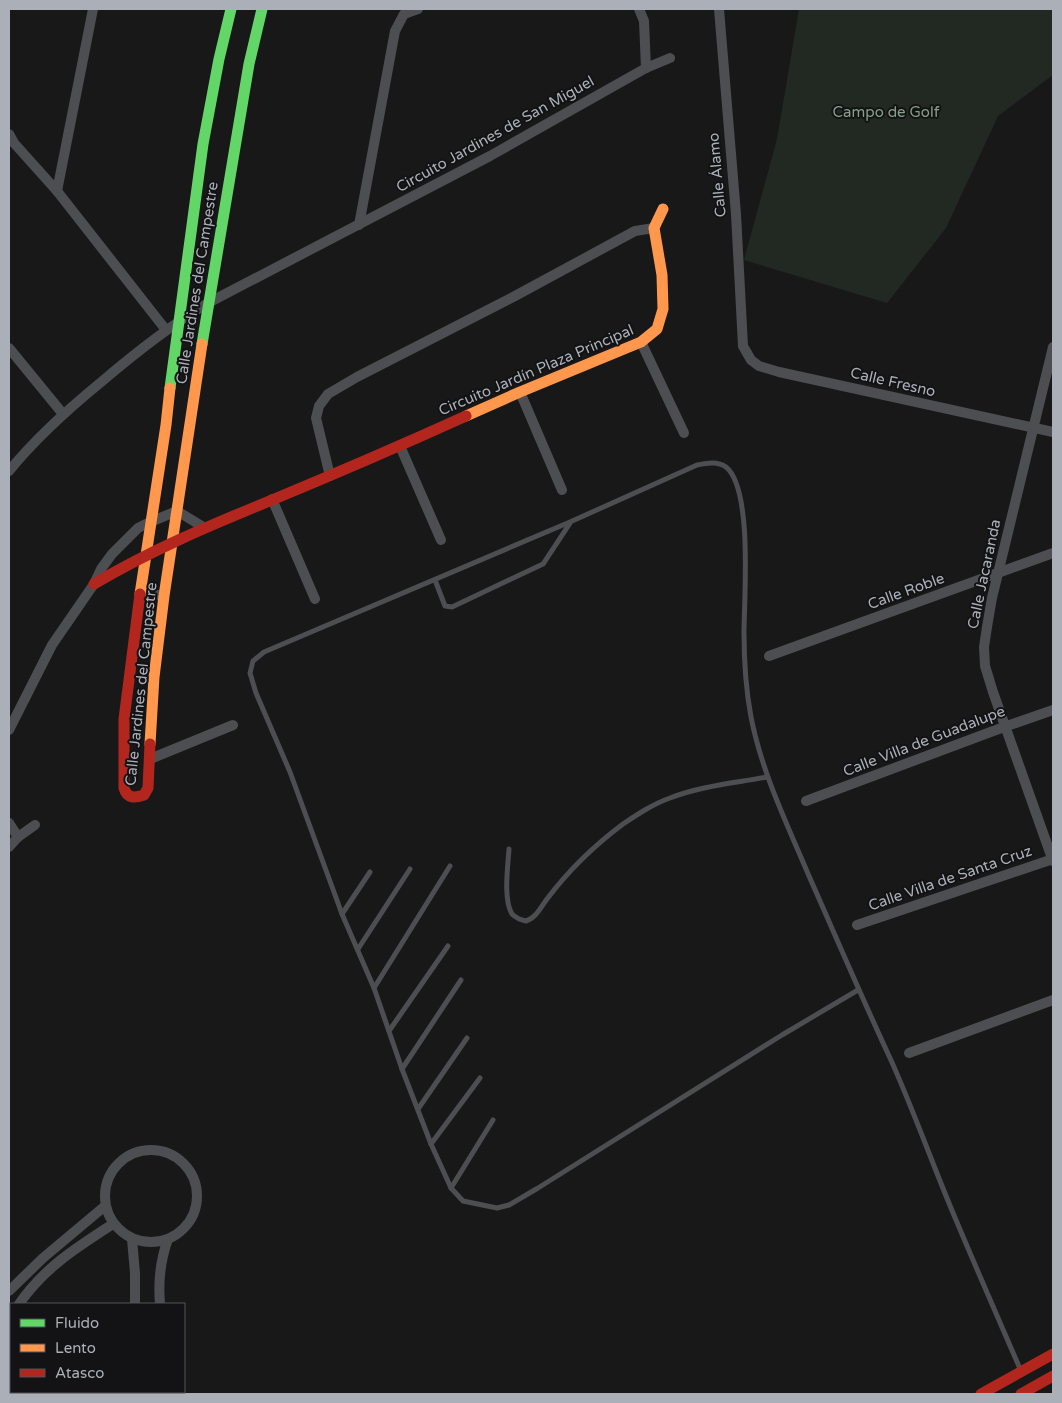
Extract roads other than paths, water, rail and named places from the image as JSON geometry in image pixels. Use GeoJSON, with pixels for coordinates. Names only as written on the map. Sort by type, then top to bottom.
{"type":"FeatureCollection","features":[{"type":"Feature","properties":{"kind":"street"},"geometry":{"type":"LineString","coordinates":[[57,191],[93,9]]}},
{"type":"Feature","properties":{"kind":"street","name":"Calle Jardines del Campestre"},"geometry":{"type":"LineString","coordinates":[[231,9],[218,59],[203,144],[178,321],[166,424],[130,665],[124,720],[124,792],[128,797],[140,798],[146,792],[150,759],[154,677],[164,596],[174,543],[177,511],[208,304],[244,92],[262,9]]}},
{"type":"Feature","properties":{"kind":"street"},"geometry":{"type":"LineString","coordinates":[[359,225],[395,31],[404,14],[418,9]]}},
{"type":"Feature","properties":{"kind":"street"},"geometry":{"type":"LineString","coordinates":[[639,9],[644,21],[646,68]]}},
{"type":"Feature","properties":{"kind":"street","name":"Calle Álamo"},"geometry":{"type":"LineString","coordinates":[[719,9],[736,214],[743,339]]}},
{"type":"Feature","properties":{"kind":"street","name":"Circuito Jardines de San Miguel"},"geometry":{"type":"LineString","coordinates":[[9,471],[63,414],[121,365],[178,321],[490,156],[646,68],[670,58]]}},
{"type":"Feature","properties":{"kind":"street"},"geometry":{"type":"LineString","coordinates":[[9,134],[14,143],[57,191],[166,330]]}},
{"type":"Feature","properties":{"kind":"street"},"geometry":{"type":"LineString","coordinates":[[330,476],[316,418],[318,406],[328,394],[635,231],[654,228],[663,209]]}},
{"type":"Feature","properties":{"kind":"street","name":"Circuito Jardín Plaza Principal"},"geometry":{"type":"LineString","coordinates":[[94,584],[147,554],[205,528],[641,342],[657,329],[663,309],[662,275],[654,228]]}},
{"type":"Feature","properties":{"kind":"street","name":"Calle Fresno"},"geometry":{"type":"LineString","coordinates":[[743,339],[745,352],[759,366],[806,379],[1053,432]]}},
{"type":"Feature","properties":{"kind":"street"},"geometry":{"type":"LineString","coordinates":[[641,342],[684,433]]}},
{"type":"Feature","properties":{"kind":"street","name":"Calle Jacaranda"},"geometry":{"type":"LineString","coordinates":[[1053,347],[999,573],[984,647],[984,666],[1004,727],[1053,860]]}},
{"type":"Feature","properties":{"kind":"street"},"geometry":{"type":"LineString","coordinates":[[9,348],[63,414]]}},
{"type":"Feature","properties":{"kind":"street"},"geometry":{"type":"LineString","coordinates":[[520,392],[562,490]]}},
{"type":"Feature","properties":{"kind":"street"},"geometry":{"type":"LineString","coordinates":[[400,446],[441,540]]}},
{"type":"Feature","properties":{"kind":"street"},"geometry":{"type":"LineString","coordinates":[[272,500],[315,599]]}},
{"type":"Feature","properties":{"kind":"street"},"geometry":{"type":"LineString","coordinates":[[9,730],[49,651],[118,546],[138,528],[177,511],[205,528]]}},
{"type":"Feature","properties":{"kind":"street","name":"Calle Roble"},"geometry":{"type":"LineString","coordinates":[[769,656],[1053,554]]}},
{"type":"Feature","properties":{"kind":"street"},"geometry":{"type":"LineString","coordinates":[[140,592],[164,596]]}},
{"type":"Feature","properties":{"kind":"street","name":"Calle Villa de Guadalupe"},"geometry":{"type":"LineString","coordinates":[[806,801],[1053,710]]}},
{"type":"Feature","properties":{"kind":"street"},"geometry":{"type":"LineString","coordinates":[[150,759],[233,725]]}},
{"type":"Feature","properties":{"kind":"street"},"geometry":{"type":"LineString","coordinates":[[9,823],[18,837]]}},
{"type":"Feature","properties":{"kind":"street"},"geometry":{"type":"LineString","coordinates":[[9,847],[18,837],[35,826]]}},
{"type":"Feature","properties":{"kind":"street","name":"Calle Villa de Santa Cruz"},"geometry":{"type":"LineString","coordinates":[[857,925],[1053,860]]}},
{"type":"Feature","properties":{"kind":"street"},"geometry":{"type":"LineString","coordinates":[[909,1053],[1053,1000]]}},
{"type":"Feature","properties":{"kind":"street"},"geometry":{"type":"LineString","coordinates":[[149,1149],[165,1152],[180,1159],[190,1171],[196,1186],[197,1203],[192,1218],[182,1231],[168,1240],[150,1243],[132,1239],[113,1224],[105,1206],[104,1190],[110,1174],[120,1161],[133,1153],[149,1149]]}},
{"type":"Feature","properties":{"kind":"street"},"geometry":{"type":"LineString","coordinates":[[9,1291],[43,1258],[105,1206]]}},
{"type":"Feature","properties":{"kind":"street"},"geometry":{"type":"LineString","coordinates":[[21,1303],[31,1288],[54,1264],[113,1224]]}},
{"type":"Feature","properties":{"kind":"street"},"geometry":{"type":"LineString","coordinates":[[132,1239],[135,1303]]}},
{"type":"Feature","properties":{"kind":"street"},"geometry":{"type":"LineString","coordinates":[[160,1303],[160,1267],[168,1240]]}},
{"type":"Feature","properties":{"kind":"street"},"geometry":{"type":"LineString","coordinates":[[981,1394],[1053,1354]]}},
{"type":"Feature","properties":{"kind":"street"},"geometry":{"type":"LineString","coordinates":[[1021,1394],[1053,1376]]}},
{"type":"Feature","properties":{"kind":"lane"},"geometry":{"type":"LineString","coordinates":[[858,990],[782,1035],[509,1205],[497,1208],[463,1201],[451,1188],[431,1144],[374,988],[342,914],[290,772],[250,677],[252,661],[264,652],[570,522],[697,465],[714,463],[727,468],[732,474],[741,502],[744,523],[744,636],[748,697],[755,735],[767,777],[858,990],[892,1064],[1021,1371]]}},
{"type":"Feature","properties":{"kind":"lane"},"geometry":{"type":"LineString","coordinates":[[435,580],[446,606],[452,607],[543,564],[570,522]]}},
{"type":"Feature","properties":{"kind":"lane"},"geometry":{"type":"LineString","coordinates":[[509,849],[507,882],[509,905],[515,917],[526,921],[536,914],[563,879],[592,850],[640,813],[659,802],[680,794],[767,777]]}},
{"type":"Feature","properties":{"kind":"lane"},"geometry":{"type":"LineString","coordinates":[[374,988],[450,866]]}},
{"type":"Feature","properties":{"kind":"lane"},"geometry":{"type":"LineString","coordinates":[[358,949],[410,869]]}},
{"type":"Feature","properties":{"kind":"lane"},"geometry":{"type":"LineString","coordinates":[[342,914],[370,872]]}},
{"type":"Feature","properties":{"kind":"lane"},"geometry":{"type":"LineString","coordinates":[[389,1031],[448,946]]}},
{"type":"Feature","properties":{"kind":"lane"},"geometry":{"type":"LineString","coordinates":[[402,1068],[461,980]]}},
{"type":"Feature","properties":{"kind":"lane"},"geometry":{"type":"LineString","coordinates":[[418,1109],[467,1038]]}},
{"type":"Feature","properties":{"kind":"lane"},"geometry":{"type":"LineString","coordinates":[[431,1144],[480,1078]]}},
{"type":"Feature","properties":{"kind":"lane"},"geometry":{"type":"LineString","coordinates":[[451,1188],[493,1120]]}},
{"type":"Feature","properties":{"kind":"park label","name":"Campo de Golf"},"geometry":{"type":"Point","coordinates":[886,112]}}]}
